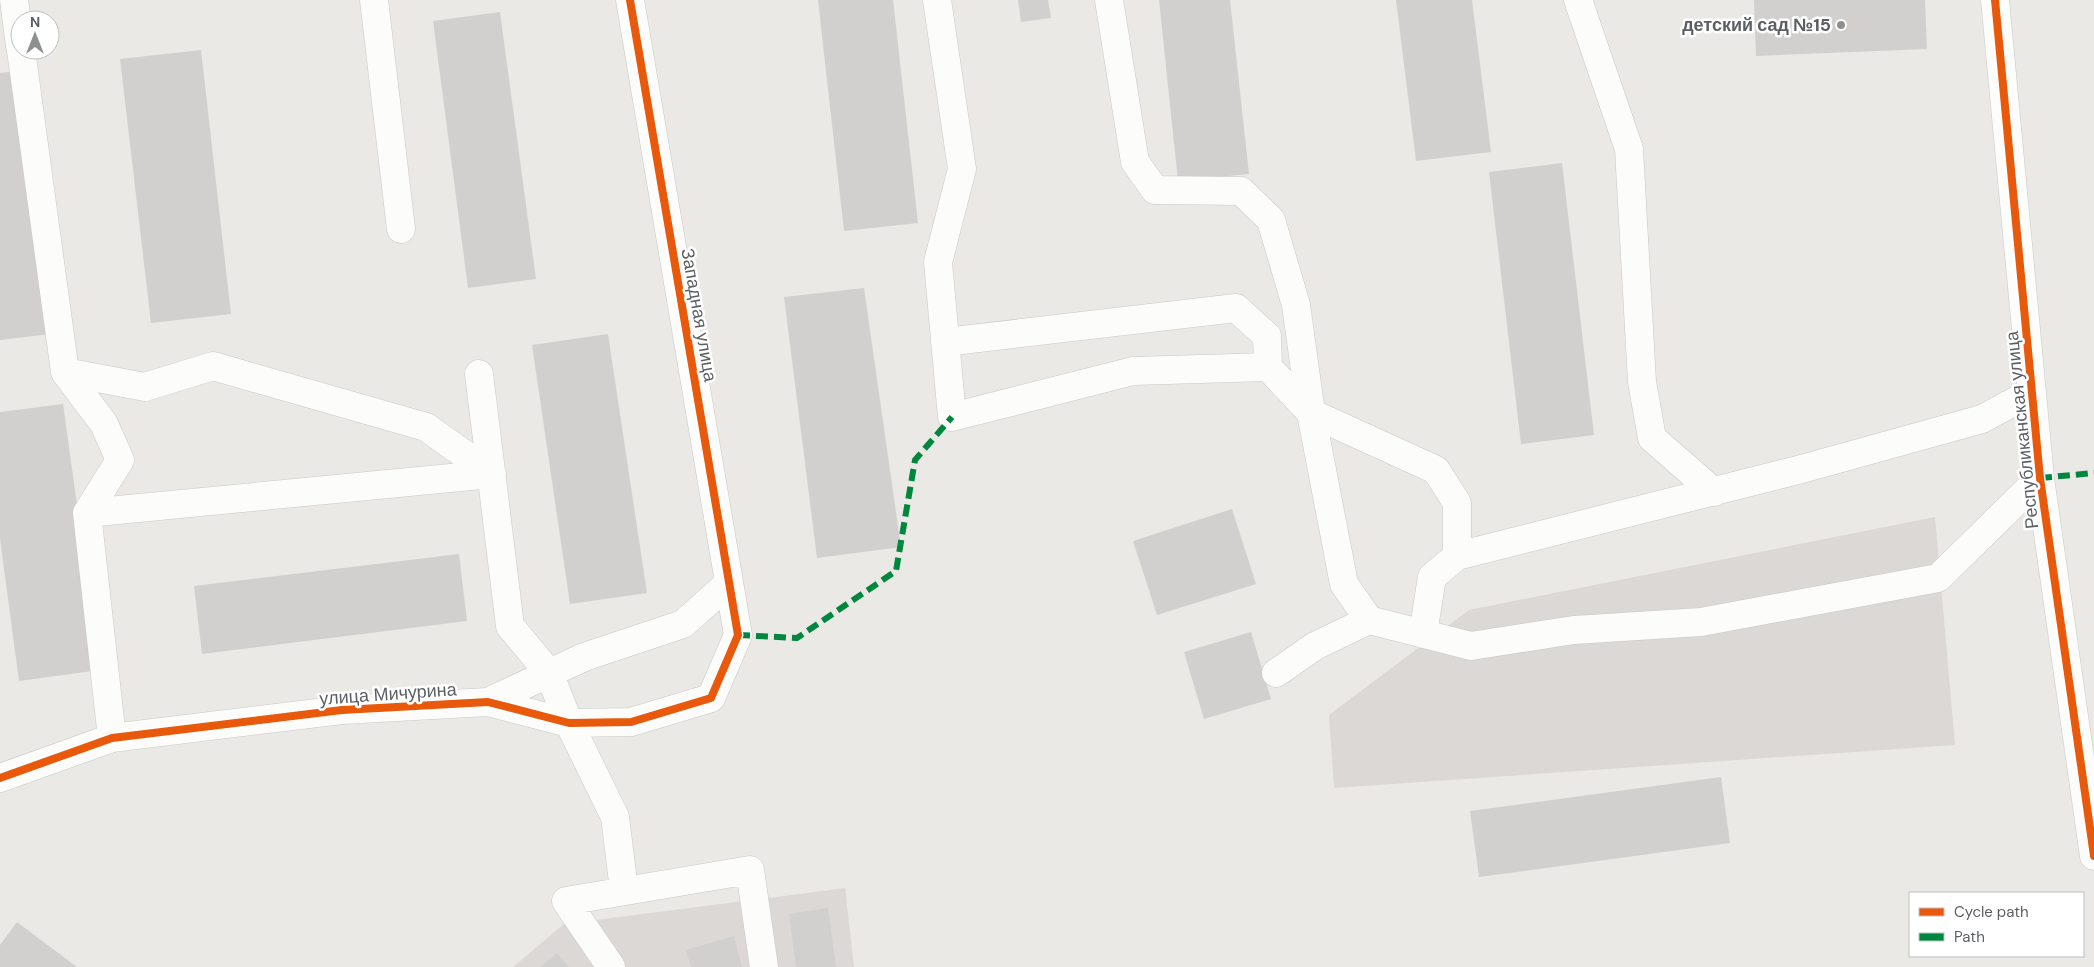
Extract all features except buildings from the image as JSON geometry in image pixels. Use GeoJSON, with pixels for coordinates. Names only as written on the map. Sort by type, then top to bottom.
{"type":"FeatureCollection","features":[{"type":"Feature","properties":{"kind":"street"},"geometry":{"type":"LineString","coordinates":[[374,0],[401,229]]}},
{"type":"Feature","properties":{"kind":"street","name":"Западная улица"},"geometry":{"type":"LineString","coordinates":[[630,0],[738,635]]}},
{"type":"Feature","properties":{"kind":"street"},"geometry":{"type":"LineString","coordinates":[[937,0],[962,169],[938,262],[952,418],[1133,371],[1268,366]]}},
{"type":"Feature","properties":{"kind":"street"},"geometry":{"type":"LineString","coordinates":[[1109,0],[1135,162],[1155,190],[1241,191],[1271,220],[1296,305],[1312,413],[1344,584],[1368,620]]}},
{"type":"Feature","properties":{"kind":"street"},"geometry":{"type":"LineString","coordinates":[[1578,0],[1629,149],[1642,382],[1652,438],[1714,492]]}},
{"type":"Feature","properties":{"kind":"street","name":"Республиканская улица"},"geometry":{"type":"LineString","coordinates":[[1995,0],[2040,478],[2094,856]]}},
{"type":"Feature","properties":{"kind":"street"},"geometry":{"type":"LineString","coordinates":[[22,60],[65,372],[104,424],[120,460],[88,513],[112,738]]}},
{"type":"Feature","properties":{"kind":"street"},"geometry":{"type":"LineString","coordinates":[[945,342],[1236,308],[1267,336],[1268,366],[1312,413],[1436,470],[1457,503],[1457,556]]}},
{"type":"Feature","properties":{"kind":"street"},"geometry":{"type":"LineString","coordinates":[[65,372],[145,386],[213,366],[426,427],[492,474]]}},
{"type":"Feature","properties":{"kind":"street"},"geometry":{"type":"LineString","coordinates":[[479,374],[510,626],[549,673],[569,723],[615,817],[624,890]]}},
{"type":"Feature","properties":{"kind":"street"},"geometry":{"type":"LineString","coordinates":[[1423,634],[1432,577],[1457,556],[1714,492],[1982,419],[2032,392]]}},
{"type":"Feature","properties":{"kind":"street"},"geometry":{"type":"LineString","coordinates":[[88,513],[492,474]]}},
{"type":"Feature","properties":{"kind":"street"},"geometry":{"type":"LineString","coordinates":[[1276,673],[1315,646],[1368,620],[1471,646],[1574,630],[1701,622],[1938,578],[2040,478]]}},
{"type":"Feature","properties":{"kind":"street"},"geometry":{"type":"LineString","coordinates":[[488,702],[584,657],[683,624],[729,583]]}},
{"type":"Feature","properties":{"kind":"street","name":"улица Мичурина"},"geometry":{"type":"LineString","coordinates":[[0,778],[112,738],[342,710],[488,702],[569,723],[631,722],[711,698],[738,635]]}},
{"type":"Feature","properties":{"kind":"street"},"geometry":{"type":"LineString","coordinates":[[610,967],[566,900],[750,870],[764,967]]}},
{"type":"Feature","properties":{"kind":"shaded area"},"geometry":{"type":"Polygon","coordinates":[[[1935,517],[1955,745],[1334,788],[1329,715],[1469,610],[1935,517]]]}},
{"type":"Feature","properties":{"kind":"shaded area"},"geometry":{"type":"Polygon","coordinates":[[[845,888],[854,967],[513,967],[564,924],[845,888]]]}},
{"type":"Feature","properties":{"kind":"marked path"},"geometry":{"type":"LineString","coordinates":[[738,635],[797,638],[896,571],[915,460],[952,417]]}},
{"type":"Feature","properties":{"kind":"marked path"},"geometry":{"type":"LineString","coordinates":[[2040,478],[2094,473]]}},
{"type":"Feature","properties":{"kind":"cycle path"},"geometry":{"type":"LineString","coordinates":[[0,778],[112,738],[342,710],[488,702],[569,723],[631,722],[711,698],[738,635],[630,0]]}},
{"type":"Feature","properties":{"kind":"cycle path"},"geometry":{"type":"LineString","coordinates":[[1995,0],[2040,478],[2094,856]]}},
{"type":"Feature","properties":{"kind":"place","name":"детский сад №15"},"geometry":{"type":"Point","coordinates":[1841,25]}}]}
